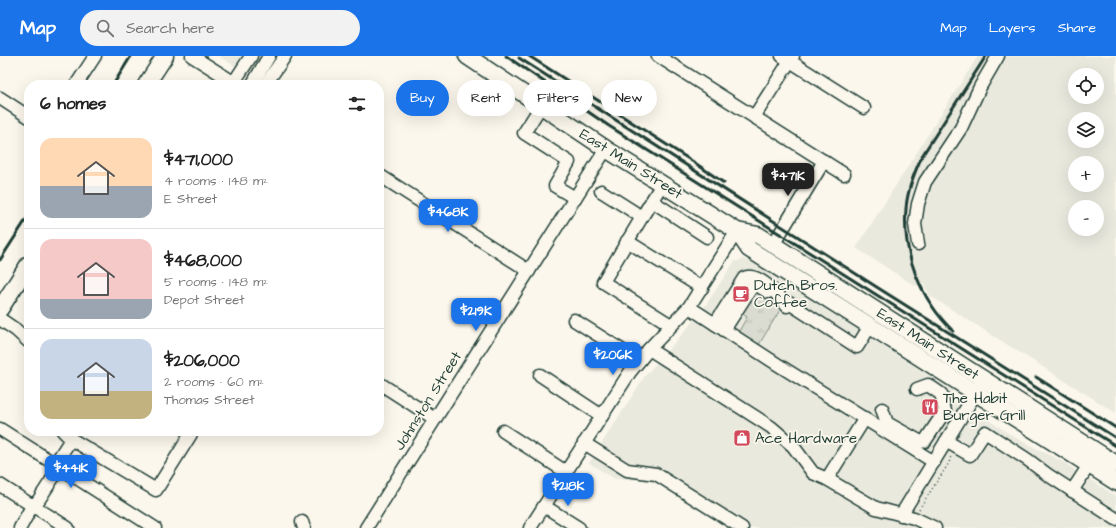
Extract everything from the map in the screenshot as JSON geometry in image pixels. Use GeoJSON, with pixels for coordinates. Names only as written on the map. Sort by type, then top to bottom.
{"type":"FeatureCollection","features":[{"type":"Feature","properties":{"kind":"main road"},"geometry":{"type":"LineString","coordinates":[[149,80],[165,56]]}},
{"type":"Feature","properties":{"kind":"main road","name":"East Main Street"},"geometry":{"type":"LineString","coordinates":[[467,56],[523,94]]}},
{"type":"Feature","properties":{"kind":"main road","name":"East Main Street"},"geometry":{"type":"LineString","coordinates":[[556,116],[737,231],[758,235],[1116,464]]}},
{"type":"Feature","properties":{"kind":"main road","name":"East Main Street"},"geometry":{"type":"LineString","coordinates":[[737,231],[749,249],[1116,482]]}},
{"type":"Feature","properties":{"kind":"main road"},"geometry":{"type":"LineString","coordinates":[[0,309],[24,273]]}},
{"type":"Feature","properties":{"kind":"street"},"geometry":{"type":"LineString","coordinates":[[79,80],[95,56]]}},
{"type":"Feature","properties":{"kind":"street"},"geometry":{"type":"LineString","coordinates":[[192,56],[230,80]]}},
{"type":"Feature","properties":{"kind":"street"},"geometry":{"type":"LineString","coordinates":[[238,80],[251,56]]}},
{"type":"Feature","properties":{"kind":"street"},"geometry":{"type":"LineString","coordinates":[[255,80],[270,56]]}},
{"type":"Feature","properties":{"kind":"street"},"geometry":{"type":"LineString","coordinates":[[268,80],[285,56]]}},
{"type":"Feature","properties":{"kind":"street"},"geometry":{"type":"LineString","coordinates":[[658,56],[844,174]]}},
{"type":"Feature","properties":{"kind":"street"},"geometry":{"type":"LineString","coordinates":[[918,244],[914,224],[925,182],[961,128],[980,86],[998,56]]}},
{"type":"Feature","properties":{"kind":"street"},"geometry":{"type":"LineString","coordinates":[[754,117],[788,58],[864,108]]}},
{"type":"Feature","properties":{"kind":"street"},"geometry":{"type":"LineString","coordinates":[[0,98],[24,114]]}},
{"type":"Feature","properties":{"kind":"street"},"geometry":{"type":"LineString","coordinates":[[535,116],[524,133],[569,162],[555,186],[575,198]]}},
{"type":"Feature","properties":{"kind":"street","name":"Johnston Street"},"geometry":{"type":"LineString","coordinates":[[366,528],[606,149]]}},
{"type":"Feature","properties":{"kind":"street"},"geometry":{"type":"LineString","coordinates":[[773,245],[824,161]]}},
{"type":"Feature","properties":{"kind":"street"},"geometry":{"type":"LineString","coordinates":[[384,178],[529,271]]}},
{"type":"Feature","properties":{"kind":"street"},"geometry":{"type":"LineString","coordinates":[[662,184],[602,282],[671,325]]}},
{"type":"Feature","properties":{"kind":"street"},"geometry":{"type":"LineString","coordinates":[[601,191],[642,217]]}},
{"type":"Feature","properties":{"kind":"street"},"geometry":{"type":"LineString","coordinates":[[652,201],[707,237]]}},
{"type":"Feature","properties":{"kind":"street"},"geometry":{"type":"LineString","coordinates":[[530,528],[630,372],[649,349],[689,307],[737,231]]}},
{"type":"Feature","properties":{"kind":"street"},"geometry":{"type":"LineString","coordinates":[[627,241],[702,288]]}},
{"type":"Feature","properties":{"kind":"street"},"geometry":{"type":"LineString","coordinates":[[719,327],[744,278],[749,275],[753,276],[776,292],[786,306],[857,347],[870,326]]}},
{"type":"Feature","properties":{"kind":"street"},"geometry":{"type":"LineString","coordinates":[[689,307],[934,462]]}},
{"type":"Feature","properties":{"kind":"street"},"geometry":{"type":"LineString","coordinates":[[0,320],[16,330],[24,337]]}},
{"type":"Feature","properties":{"kind":"street"},"geometry":{"type":"LineString","coordinates":[[574,320],[639,361]]}},
{"type":"Feature","properties":{"kind":"street"},"geometry":{"type":"LineString","coordinates":[[649,349],[771,427],[793,446],[813,473],[827,479],[876,508],[914,518],[935,528]]}},
{"type":"Feature","properties":{"kind":"street"},"geometry":{"type":"LineString","coordinates":[[540,375],[602,416]]}},
{"type":"Feature","properties":{"kind":"street"},"geometry":{"type":"LineString","coordinates":[[901,515],[934,462],[952,444],[984,380]]}},
{"type":"Feature","properties":{"kind":"street"},"geometry":{"type":"LineString","coordinates":[[898,419],[880,408],[887,422],[921,442],[925,441],[945,411],[941,394],[928,385],[917,390]]}},
{"type":"Feature","properties":{"kind":"street"},"geometry":{"type":"LineString","coordinates":[[384,386],[435,419]]}},
{"type":"Feature","properties":{"kind":"street"},"geometry":{"type":"LineString","coordinates":[[827,479],[865,418]]}},
{"type":"Feature","properties":{"kind":"street"},"geometry":{"type":"LineString","coordinates":[[0,429],[155,528]]}},
{"type":"Feature","properties":{"kind":"street"},"geometry":{"type":"LineString","coordinates":[[503,431],[566,472]]}},
{"type":"Feature","properties":{"kind":"street"},"geometry":{"type":"LineString","coordinates":[[952,444],[970,455],[985,432],[1116,519]]}},
{"type":"Feature","properties":{"kind":"street"},"geometry":{"type":"LineString","coordinates":[[20,528],[32,506],[38,501],[57,466],[67,436]]}},
{"type":"Feature","properties":{"kind":"street"},"geometry":{"type":"LineString","coordinates":[[69,436],[156,490],[190,436]]}},
{"type":"Feature","properties":{"kind":"street"},"geometry":{"type":"LineString","coordinates":[[584,443],[627,470],[656,474],[742,528]]}},
{"type":"Feature","properties":{"kind":"street"},"geometry":{"type":"LineString","coordinates":[[1072,491],[1089,465]]}},
{"type":"Feature","properties":{"kind":"street"},"geometry":{"type":"LineString","coordinates":[[0,485],[32,506],[39,508],[68,528]]}},
{"type":"Feature","properties":{"kind":"street"},"geometry":{"type":"LineString","coordinates":[[544,506],[579,528]]}},
{"type":"Feature","properties":{"kind":"path"},"geometry":{"type":"LineString","coordinates":[[914,518],[949,463],[952,444]]}},
{"type":"Feature","properties":{"kind":"shaded area"},"geometry":{"type":"Polygon","coordinates":[[[219,56],[278,56],[263,80],[256,80],[219,56]]]}},
{"type":"Feature","properties":{"kind":"shaded area"},"geometry":{"type":"Polygon","coordinates":[[[978,56],[1116,56],[1116,413],[930,296],[923,283],[915,286],[856,248],[978,56]]]}},
{"type":"Feature","properties":{"kind":"shaded area"},"geometry":{"type":"Polygon","coordinates":[[[743,259],[752,262],[953,391],[954,398],[1016,438],[1063,462],[1116,496],[1116,528],[727,528],[661,485],[645,480],[615,479],[589,463],[645,376],[700,314],[734,262],[743,259]]]}},
{"type":"Feature","properties":{"kind":"green space"},"geometry":{"type":"Polygon","coordinates":[[[753,291],[766,294],[780,310],[758,346],[738,333],[747,317],[740,312],[753,291]]]}},
{"type":"Feature","properties":{"kind":"railway"},"geometry":{"type":"LineString","coordinates":[[116,80],[131,56]]}},
{"type":"Feature","properties":{"kind":"railway"},"geometry":{"type":"LineString","coordinates":[[506,56],[609,126],[1116,446]]}},
{"type":"Feature","properties":{"kind":"railway"},"geometry":{"type":"LineString","coordinates":[[529,56],[724,183]]}},
{"type":"Feature","properties":{"kind":"railway"},"geometry":{"type":"LineString","coordinates":[[953,331],[932,305],[923,291],[916,275],[907,243],[906,209],[911,182],[922,156],[986,56]]}},
{"type":"Feature","properties":{"kind":"railway"},"geometry":{"type":"LineString","coordinates":[[519,58],[1116,438]]}},
{"type":"Feature","properties":{"kind":"railway"},"geometry":{"type":"LineString","coordinates":[[0,260],[24,223]]}},
{"type":"Feature","properties":{"kind":"railway"},"geometry":{"type":"LineString","coordinates":[[1036,377],[1116,428]]}},
{"type":"Feature","properties":{"kind":"place","name":"Dutch Bros. Coffee"},"geometry":{"type":"Point","coordinates":[741,294]}},
{"type":"Feature","properties":{"kind":"place","name":"The Habit Burger Grill"},"geometry":{"type":"Point","coordinates":[930,407]}},
{"type":"Feature","properties":{"kind":"place","name":"Ace Hardware"},"geometry":{"type":"Point","coordinates":[742,438]}}]}
